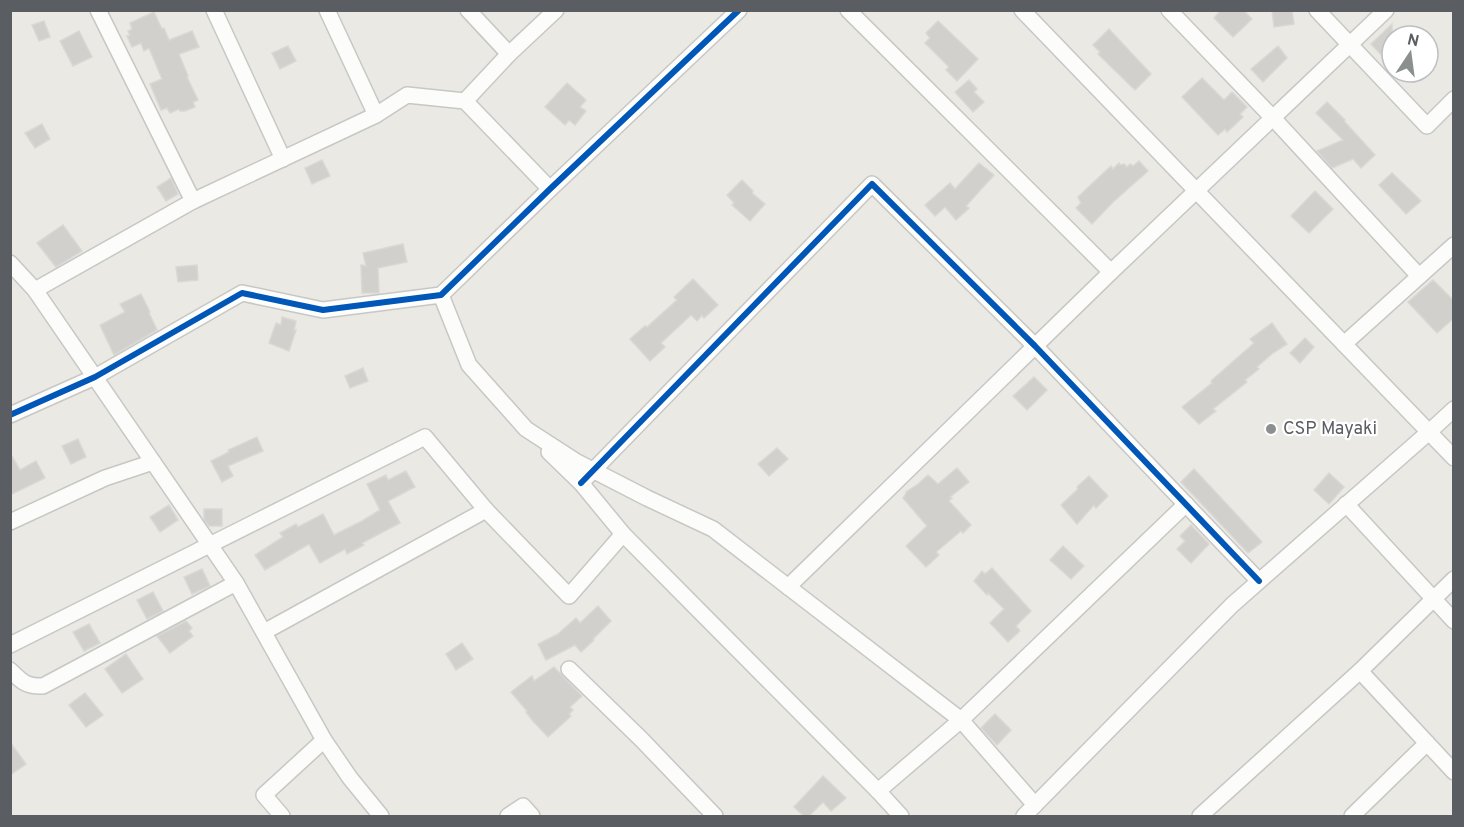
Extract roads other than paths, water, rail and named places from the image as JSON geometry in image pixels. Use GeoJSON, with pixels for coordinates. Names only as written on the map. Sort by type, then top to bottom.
{"type":"FeatureCollection","features":[{"type":"Feature","properties":{"kind":"street"},"geometry":{"type":"LineString","coordinates":[[99,10],[193,201]]}},
{"type":"Feature","properties":{"kind":"street"},"geometry":{"type":"LineString","coordinates":[[214,10],[283,159]]}},
{"type":"Feature","properties":{"kind":"street"},"geometry":{"type":"LineString","coordinates":[[327,10],[376,115]]}},
{"type":"Feature","properties":{"kind":"street"},"geometry":{"type":"LineString","coordinates":[[468,10],[509,54]]}},
{"type":"Feature","properties":{"kind":"street"},"geometry":{"type":"LineString","coordinates":[[465,101],[509,54],[556,10]]}},
{"type":"Feature","properties":{"kind":"street"},"geometry":{"type":"LineString","coordinates":[[10,415],[95,377],[242,293],[323,310],[441,295],[739,10]]}},
{"type":"Feature","properties":{"kind":"street"},"geometry":{"type":"LineString","coordinates":[[848,10],[1111,272]]}},
{"type":"Feature","properties":{"kind":"street"},"geometry":{"type":"LineString","coordinates":[[1022,10],[1454,458]]}},
{"type":"Feature","properties":{"kind":"street"},"geometry":{"type":"LineString","coordinates":[[1169,10],[1273,118],[1419,276]]}},
{"type":"Feature","properties":{"kind":"street"},"geometry":{"type":"LineString","coordinates":[[1317,10],[1426,126],[1454,99]]}},
{"type":"Feature","properties":{"kind":"street"},"geometry":{"type":"LineString","coordinates":[[788,587],[1111,272],[1386,10]]}},
{"type":"Feature","properties":{"kind":"street"},"geometry":{"type":"LineString","coordinates":[[36,290],[193,201],[376,115],[407,95],[465,101],[550,189]]}},
{"type":"Feature","properties":{"kind":"street"},"geometry":{"type":"LineString","coordinates":[[581,483],[872,184],[1035,346],[1259,581]]}},
{"type":"Feature","properties":{"kind":"street"},"geometry":{"type":"LineString","coordinates":[[1344,344],[1454,244]]}},
{"type":"Feature","properties":{"kind":"street"},"geometry":{"type":"LineString","coordinates":[[10,263],[36,290],[236,583],[324,740],[350,778],[381,816]]}},
{"type":"Feature","properties":{"kind":"street"},"geometry":{"type":"LineString","coordinates":[[441,295],[469,364],[526,429],[581,483],[623,534],[901,816]]}},
{"type":"Feature","properties":{"kind":"street"},"geometry":{"type":"LineString","coordinates":[[1024,816],[1224,613],[1454,409]]}},
{"type":"Feature","properties":{"kind":"street"},"geometry":{"type":"LineString","coordinates":[[526,429],[577,462],[713,529],[961,720],[1035,805]]}},
{"type":"Feature","properties":{"kind":"street"},"geometry":{"type":"LineString","coordinates":[[10,645],[425,437],[486,510],[569,596],[623,534]]}},
{"type":"Feature","properties":{"kind":"street"},"geometry":{"type":"LineString","coordinates":[[10,522],[105,478],[153,462]]}},
{"type":"Feature","properties":{"kind":"street"},"geometry":{"type":"LineString","coordinates":[[878,791],[961,720],[1186,504]]}},
{"type":"Feature","properties":{"kind":"street"},"geometry":{"type":"LineString","coordinates":[[1346,504],[1454,621]]}},
{"type":"Feature","properties":{"kind":"street"},"geometry":{"type":"LineString","coordinates":[[264,632],[486,510]]}},
{"type":"Feature","properties":{"kind":"street"},"geometry":{"type":"LineString","coordinates":[[1200,816],[1360,671],[1454,579]]}},
{"type":"Feature","properties":{"kind":"street"},"geometry":{"type":"LineString","coordinates":[[10,670],[21,681],[32,687],[43,687],[236,583]]}},
{"type":"Feature","properties":{"kind":"street"},"geometry":{"type":"LineString","coordinates":[[569,669],[715,816]]}},
{"type":"Feature","properties":{"kind":"street"},"geometry":{"type":"LineString","coordinates":[[1360,671],[1454,772]]}},
{"type":"Feature","properties":{"kind":"street"},"geometry":{"type":"LineString","coordinates":[[282,816],[264,795],[324,740]]}},
{"type":"Feature","properties":{"kind":"street"},"geometry":{"type":"LineString","coordinates":[[1352,816],[1427,744]]}},
{"type":"Feature","properties":{"kind":"street"},"geometry":{"type":"LineString","coordinates":[[508,816],[523,806],[532,816]]}},
{"type":"Feature","properties":{"kind":"place","name":"CSP Mayaki"},"geometry":{"type":"Point","coordinates":[1271,429]}}]}
